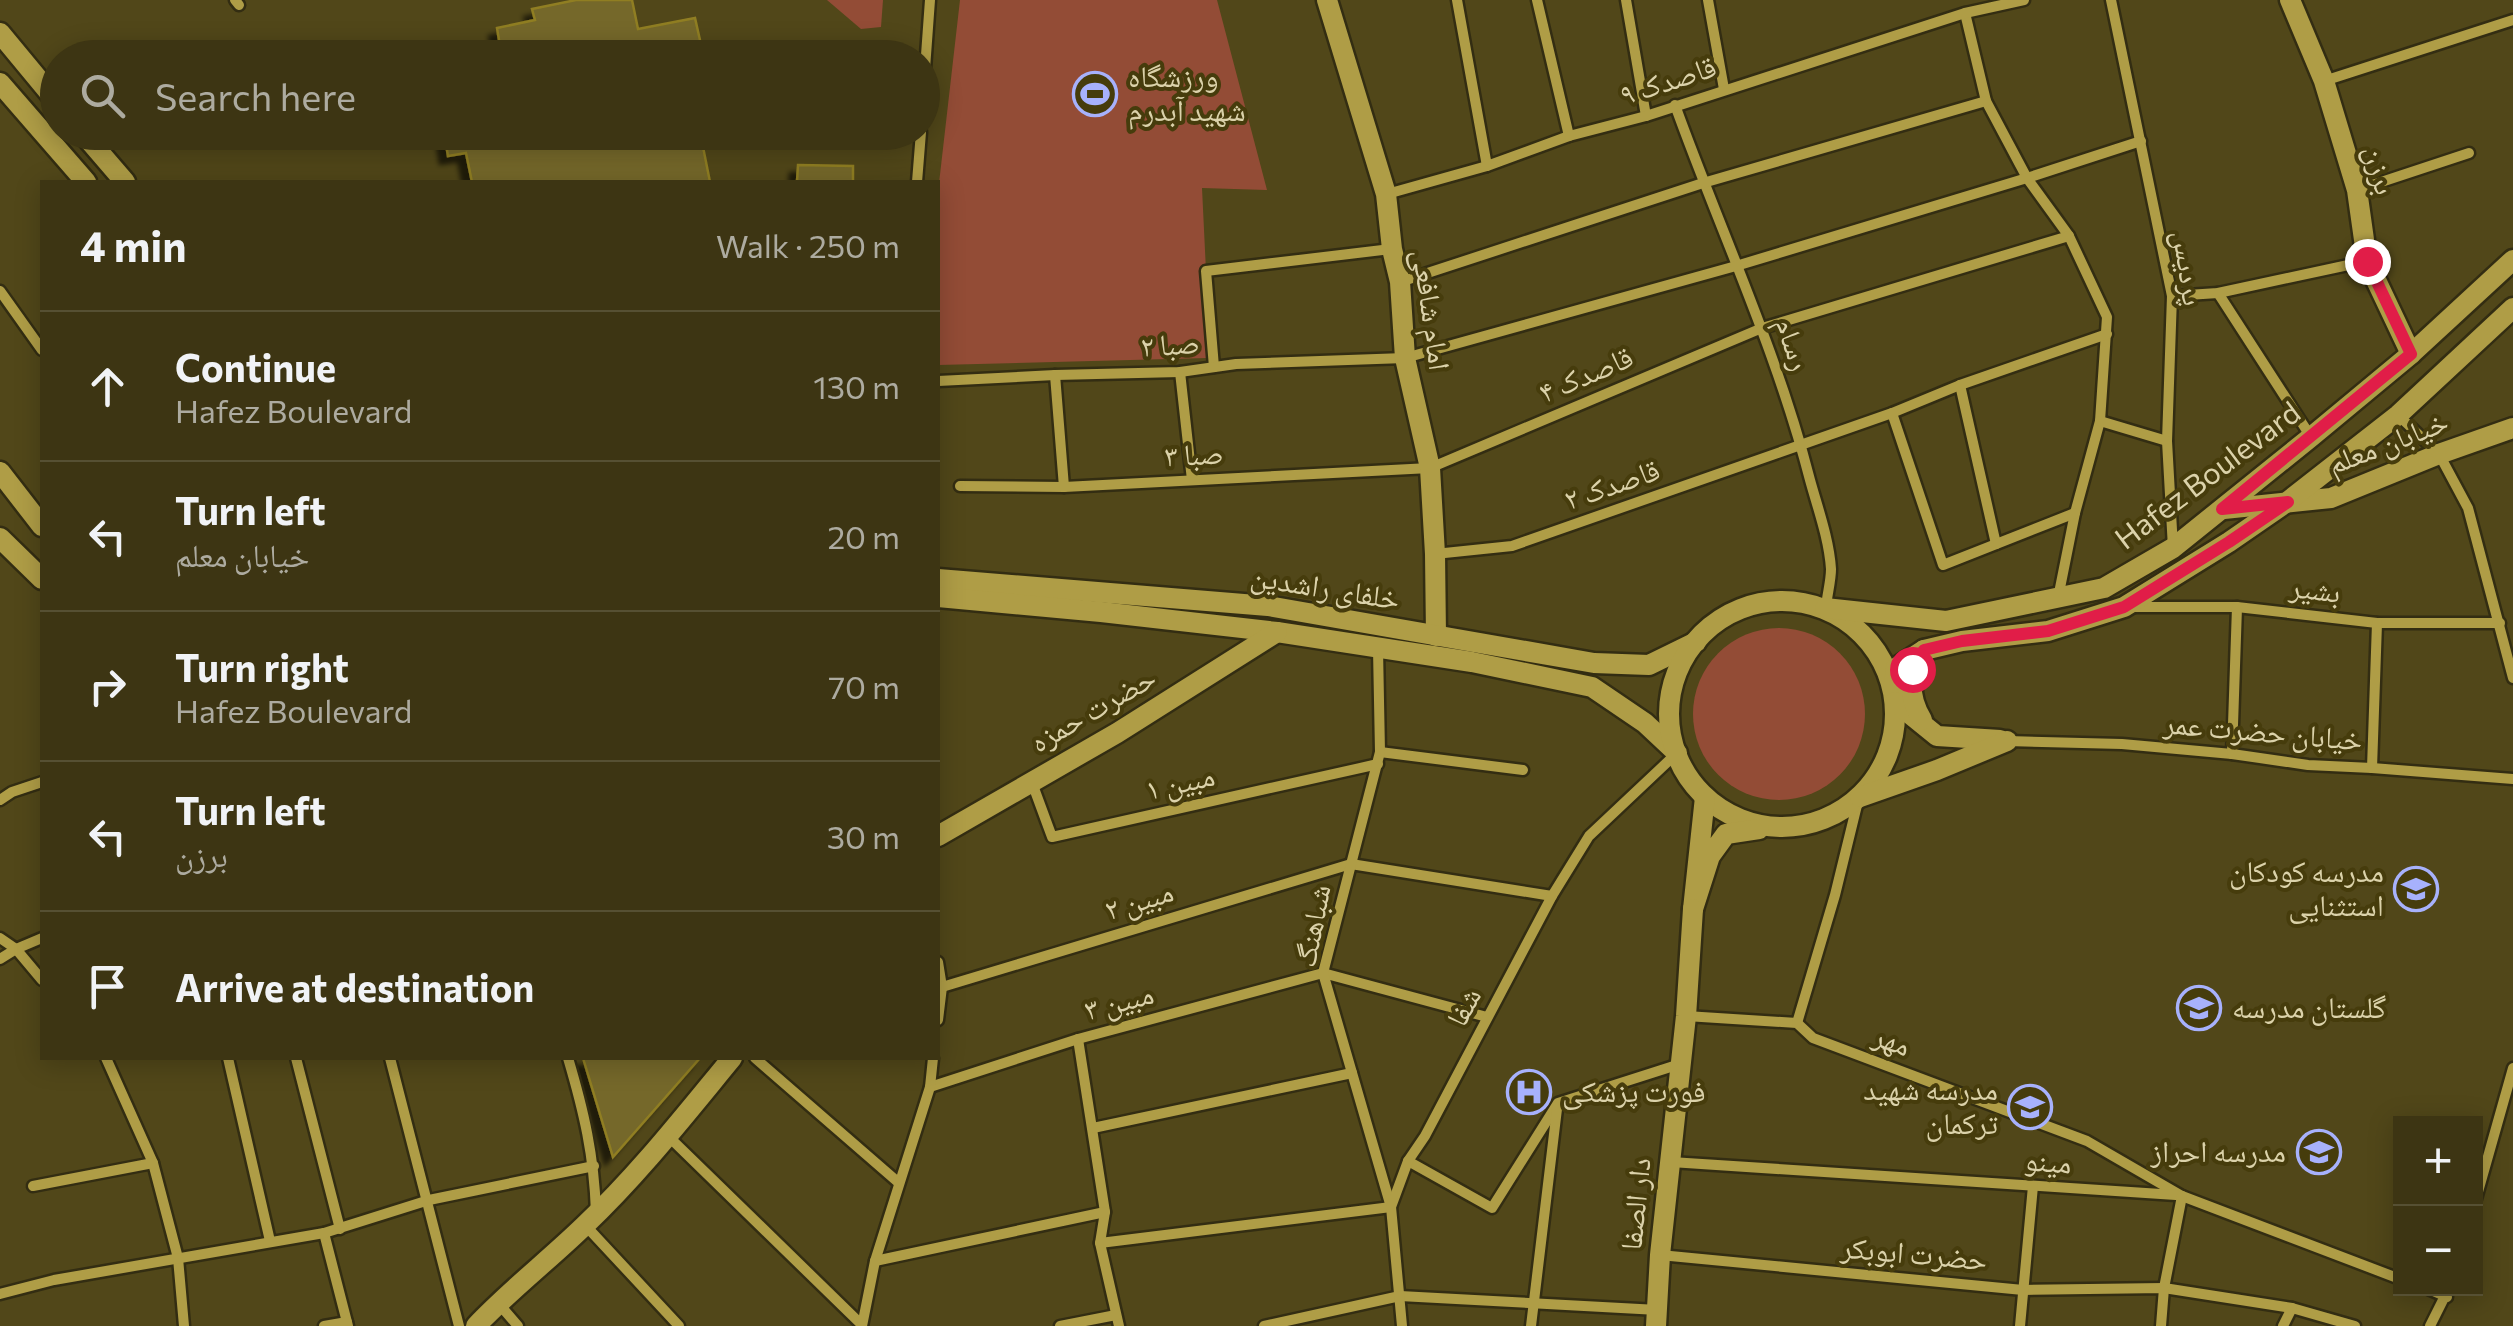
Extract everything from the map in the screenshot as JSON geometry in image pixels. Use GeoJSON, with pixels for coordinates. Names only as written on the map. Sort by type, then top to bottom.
{"type":"FeatureCollection","features":[{"type":"Feature","properties":{"kind":"main road","name":"امام شافعی"},"geometry":{"type":"LineString","coordinates":[[1327,0],[1386,194],[1400,282],[1405,358],[1430,468],[1436,636]]}},
{"type":"Feature","properties":{"kind":"main road","name":"برزن"},"geometry":{"type":"LineString","coordinates":[[2290,0],[2324,81],[2357,190],[2367,261],[2411,354]]}},
{"type":"Feature","properties":{"kind":"main road"},"geometry":{"type":"LineString","coordinates":[[0,33],[40,81]]}},
{"type":"Feature","properties":{"kind":"main road"},"geometry":{"type":"LineString","coordinates":[[3,93],[40,133]]}},
{"type":"Feature","properties":{"kind":"main road"},"geometry":{"type":"LineString","coordinates":[[56,150],[84,180]]}},
{"type":"Feature","properties":{"kind":"main road"},"geometry":{"type":"LineString","coordinates":[[97,150],[122,180]]}},
{"type":"Feature","properties":{"kind":"main road","name":"Hafez Boulevard"},"geometry":{"type":"LineString","coordinates":[[1825,608],[1946,621],[2104,588],[2173,548],[2312,438],[2513,260]]}},
{"type":"Feature","properties":{"kind":"main road","name":"Hafez Boulevard"},"geometry":{"type":"LineString","coordinates":[[1924,650],[1962,641],[2048,631],[2124,607],[2288,502],[2398,415],[2513,308]]}},
{"type":"Feature","properties":{"kind":"main road","name":"خیابان معلم"},"geometry":{"type":"LineString","coordinates":[[2222,509],[2331,498],[2513,428]]}},
{"type":"Feature","properties":{"kind":"main road"},"geometry":{"type":"LineString","coordinates":[[0,472],[40,523]]}},
{"type":"Feature","properties":{"kind":"main road"},"geometry":{"type":"LineString","coordinates":[[0,538],[40,578]]}},
{"type":"Feature","properties":{"kind":"main road","name":"خلفای راشدین"},"geometry":{"type":"LineString","coordinates":[[940,579],[1268,606],[1594,663],[1649,665],[1696,642]]}},
{"type":"Feature","properties":{"kind":"main road","name":"خلفای راشدین"},"geometry":{"type":"LineString","coordinates":[[940,598],[1276,632],[1472,662],[1592,687],[1645,723],[1677,753]]}},
{"type":"Feature","properties":{"kind":"main road"},"geometry":{"type":"LineString","coordinates":[[1775,827],[1738,818],[1706,797],[1689,777],[1671,731],[1670,707],[1682,662],[1710,627],[1744,608],[1783,601],[1825,608],[1873,646],[1894,696],[1938,736],[2007,741]]}},
{"type":"Feature","properties":{"kind":"main road","name":"حضرت حمزه"},"geometry":{"type":"LineString","coordinates":[[940,835],[1117,734],[1276,632]]}},
{"type":"Feature","properties":{"kind":"main road"},"geometry":{"type":"LineString","coordinates":[[1693,908],[1710,856],[1726,834],[1824,820],[1858,798],[1879,773],[1890,751],[1895,726],[1896,668],[1924,650]]}},
{"type":"Feature","properties":{"kind":"main road"},"geometry":{"type":"LineString","coordinates":[[1924,650],[1912,669],[1914,706],[1938,736]]}},
{"type":"Feature","properties":{"kind":"main road"},"geometry":{"type":"LineString","coordinates":[[1858,798],[2007,741]]}},
{"type":"Feature","properties":{"kind":"main road"},"geometry":{"type":"LineString","coordinates":[[1693,908],[1706,797]]}},
{"type":"Feature","properties":{"kind":"main road","name":"دار الصفا"},"geometry":{"type":"LineString","coordinates":[[1657,1318],[1693,908]]}},
{"type":"Feature","properties":{"kind":"main road"},"geometry":{"type":"LineString","coordinates":[[476,1326],[591,1219],[730,1060]]}},
{"type":"Feature","properties":{"kind":"street"},"geometry":{"type":"LineString","coordinates":[[927,40],[930,0]]}},
{"type":"Feature","properties":{"kind":"street"},"geometry":{"type":"LineString","coordinates":[[1457,0],[1488,166]]}},
{"type":"Feature","properties":{"kind":"street"},"geometry":{"type":"LineString","coordinates":[[1538,0],[1569,136]]}},
{"type":"Feature","properties":{"kind":"street"},"geometry":{"type":"LineString","coordinates":[[1626,0],[1646,116]]}},
{"type":"Feature","properties":{"kind":"street"},"geometry":{"type":"LineString","coordinates":[[1708,0],[1724,89]]}},
{"type":"Feature","properties":{"kind":"street","name":"قاصدک ۹"},"geometry":{"type":"LineString","coordinates":[[1386,194],[1488,166],[1569,136],[1646,116],[1965,13],[2024,0]]}},
{"type":"Feature","properties":{"kind":"street","name":"پردیس"},"geometry":{"type":"LineString","coordinates":[[2112,0],[2172,296],[2167,441],[2173,548]]}},
{"type":"Feature","properties":{"kind":"street"},"geometry":{"type":"LineString","coordinates":[[1965,13],[1986,101],[2027,178],[2069,236],[2107,317],[2100,421],[2075,513],[2058,599]]}},
{"type":"Feature","properties":{"kind":"street"},"geometry":{"type":"LineString","coordinates":[[2324,81],[2513,20]]}},
{"type":"Feature","properties":{"kind":"street"},"geometry":{"type":"LineString","coordinates":[[1400,282],[1703,184],[1986,101]]}},
{"type":"Feature","properties":{"kind":"street","name":"رسام"},"geometry":{"type":"LineString","coordinates":[[1674,106],[1762,328],[1802,446],[1828,549],[1831,572],[1825,608]]}},
{"type":"Feature","properties":{"kind":"street","name":"صبا ۲"},"geometry":{"type":"LineString","coordinates":[[940,381],[1405,358],[1736,266],[2141,141]]}},
{"type":"Feature","properties":{"kind":"street"},"geometry":{"type":"LineString","coordinates":[[917,180],[920,150]]}},
{"type":"Feature","properties":{"kind":"street"},"geometry":{"type":"LineString","coordinates":[[2357,190],[2469,153]]}},
{"type":"Feature","properties":{"kind":"street","name":"قاصدک ۴"},"geometry":{"type":"LineString","coordinates":[[1430,468],[1762,328],[2069,236]]}},
{"type":"Feature","properties":{"kind":"street"},"geometry":{"type":"LineString","coordinates":[[1214,368],[1206,271],[1392,249]]}},
{"type":"Feature","properties":{"kind":"street"},"geometry":{"type":"LineString","coordinates":[[2172,296],[2218,292],[2367,261]]}},
{"type":"Feature","properties":{"kind":"street"},"geometry":{"type":"LineString","coordinates":[[0,291],[40,347]]}},
{"type":"Feature","properties":{"kind":"street"},"geometry":{"type":"LineString","coordinates":[[2218,292],[2312,438]]}},
{"type":"Feature","properties":{"kind":"street","name":"قاصدک ۲"},"geometry":{"type":"LineString","coordinates":[[1435,554],[1512,546],[1802,446],[2106,334]]}},
{"type":"Feature","properties":{"kind":"street"},"geometry":{"type":"LineString","coordinates":[[1180,372],[1192,480]]}},
{"type":"Feature","properties":{"kind":"street"},"geometry":{"type":"LineString","coordinates":[[1055,375],[1064,487]]}},
{"type":"Feature","properties":{"kind":"street"},"geometry":{"type":"LineString","coordinates":[[1960,385],[1996,544]]}},
{"type":"Feature","properties":{"kind":"street"},"geometry":{"type":"LineString","coordinates":[[1892,413],[1943,564],[2075,513]]}},
{"type":"Feature","properties":{"kind":"street"},"geometry":{"type":"LineString","coordinates":[[2398,415],[2439,454],[2468,508],[2513,678]]}},
{"type":"Feature","properties":{"kind":"street"},"geometry":{"type":"LineString","coordinates":[[2100,421],[2167,441]]}},
{"type":"Feature","properties":{"kind":"street","name":"صبا ۳"},"geometry":{"type":"LineString","coordinates":[[960,486],[1064,487],[1430,468]]}},
{"type":"Feature","properties":{"kind":"street","name":"بشیر"},"geometry":{"type":"LineString","coordinates":[[2124,607],[2237,607],[2376,623],[2500,623]]}},
{"type":"Feature","properties":{"kind":"street"},"geometry":{"type":"LineString","coordinates":[[2232,754],[2237,607]]}},
{"type":"Feature","properties":{"kind":"street"},"geometry":{"type":"LineString","coordinates":[[2372,768],[2376,623]]}},
{"type":"Feature","properties":{"kind":"street","name":"شباهنگ"},"geometry":{"type":"LineString","coordinates":[[1378,650],[1379,758],[1323,973],[1392,1206]]}},
{"type":"Feature","properties":{"kind":"street","name":"خیابان حضرت عمر"},"geometry":{"type":"LineString","coordinates":[[2007,741],[2122,744],[2308,766],[2513,779]]}},
{"type":"Feature","properties":{"kind":"street","name":"شفا"},"geometry":{"type":"LineString","coordinates":[[1402,1326],[1392,1206],[1408,1161],[1425,1136],[1552,896],[1589,836],[1677,753]]}},
{"type":"Feature","properties":{"kind":"street"},"geometry":{"type":"LineString","coordinates":[[1379,758],[1523,770]]}},
{"type":"Feature","properties":{"kind":"street","name":"مبین ۱"},"geometry":{"type":"LineString","coordinates":[[1032,780],[1052,837],[1379,758]]}},
{"type":"Feature","properties":{"kind":"street"},"geometry":{"type":"LineString","coordinates":[[0,800],[40,783]]}},
{"type":"Feature","properties":{"kind":"street"},"geometry":{"type":"LineString","coordinates":[[1796,1022],[1858,798]]}},
{"type":"Feature","properties":{"kind":"street"},"geometry":{"type":"LineString","coordinates":[[1351,864],[1552,896]]}},
{"type":"Feature","properties":{"kind":"street","name":"مبین ۲"},"geometry":{"type":"LineString","coordinates":[[942,987],[1351,864]]}},
{"type":"Feature","properties":{"kind":"street"},"geometry":{"type":"LineString","coordinates":[[0,938],[16,949],[40,978]]}},
{"type":"Feature","properties":{"kind":"street"},"geometry":{"type":"LineString","coordinates":[[0,959],[40,939]]}},
{"type":"Feature","properties":{"kind":"street"},"geometry":{"type":"LineString","coordinates":[[1323,973],[1487,1017]]}},
{"type":"Feature","properties":{"kind":"street","name":"مبین ۳"},"geometry":{"type":"LineString","coordinates":[[930,1087],[1078,1040],[1323,973]]}},
{"type":"Feature","properties":{"kind":"street"},"geometry":{"type":"LineString","coordinates":[[940,974],[940,1004]]}},
{"type":"Feature","properties":{"kind":"street","name":"مهر"},"geometry":{"type":"LineString","coordinates":[[1686,1016],[1796,1022],[1814,1038],[2086,1141],[2182,1196]]}},
{"type":"Feature","properties":{"kind":"street"},"geometry":{"type":"LineString","coordinates":[[1060,1326],[1117,1320],[1100,1242],[1105,1212],[1078,1040]]}},
{"type":"Feature","properties":{"kind":"street"},"geometry":{"type":"LineString","coordinates":[[107,1060],[153,1163],[178,1258],[184,1326]]}},
{"type":"Feature","properties":{"kind":"street"},"geometry":{"type":"LineString","coordinates":[[228,1060],[270,1242]]}},
{"type":"Feature","properties":{"kind":"street"},"geometry":{"type":"LineString","coordinates":[[297,1060],[340,1229]]}},
{"type":"Feature","properties":{"kind":"street"},"geometry":{"type":"LineString","coordinates":[[391,1060],[459,1326]]}},
{"type":"Feature","properties":{"kind":"street"},"geometry":{"type":"LineString","coordinates":[[569,1060],[585,1114],[594,1166],[591,1219],[680,1326]]}},
{"type":"Feature","properties":{"kind":"street"},"geometry":{"type":"LineString","coordinates":[[757,1060],[899,1183]]}},
{"type":"Feature","properties":{"kind":"street"},"geometry":{"type":"LineString","coordinates":[[862,1325],[876,1260],[930,1087],[933,1060]]}},
{"type":"Feature","properties":{"kind":"street"},"geometry":{"type":"LineString","coordinates":[[1408,1161],[1492,1208],[1558,1104],[1680,1064]]}},
{"type":"Feature","properties":{"kind":"street"},"geometry":{"type":"LineString","coordinates":[[1093,1128],[1352,1073]]}},
{"type":"Feature","properties":{"kind":"street"},"geometry":{"type":"LineString","coordinates":[[2483,1174],[2512,1073]]}},
{"type":"Feature","properties":{"kind":"street"},"geometry":{"type":"LineString","coordinates":[[1531,1326],[1558,1104]]}},
{"type":"Feature","properties":{"kind":"street"},"geometry":{"type":"LineString","coordinates":[[667,1136],[862,1325]]}},
{"type":"Feature","properties":{"kind":"street","name":"مینو"},"geometry":{"type":"LineString","coordinates":[[1671,1162],[2182,1196]]}},
{"type":"Feature","properties":{"kind":"street"},"geometry":{"type":"LineString","coordinates":[[33,1186],[153,1163]]}},
{"type":"Feature","properties":{"kind":"street"},"geometry":{"type":"LineString","coordinates":[[0,1294],[54,1280],[340,1229],[428,1200],[594,1166]]}},
{"type":"Feature","properties":{"kind":"street"},"geometry":{"type":"LineString","coordinates":[[2020,1326],[2033,1186]]}},
{"type":"Feature","properties":{"kind":"street"},"geometry":{"type":"LineString","coordinates":[[2161,1326],[2164,1288],[2182,1196],[2393,1276]]}},
{"type":"Feature","properties":{"kind":"street"},"geometry":{"type":"LineString","coordinates":[[1100,1242],[1392,1206]]}},
{"type":"Feature","properties":{"kind":"street"},"geometry":{"type":"LineString","coordinates":[[876,1260],[1105,1212]]}},
{"type":"Feature","properties":{"kind":"street"},"geometry":{"type":"LineString","coordinates":[[324,1232],[347,1324],[324,1326]]}},
{"type":"Feature","properties":{"kind":"street","name":"حضرت ابوبکر"},"geometry":{"type":"LineString","coordinates":[[1660,1256],[2023,1290],[2164,1288],[2292,1308],[2355,1326]]}},
{"type":"Feature","properties":{"kind":"street"},"geometry":{"type":"LineString","coordinates":[[1264,1326],[1400,1296],[1534,1304],[1657,1318]]}},
{"type":"Feature","properties":{"kind":"street"},"geometry":{"type":"LineString","coordinates":[[2430,1326],[2446,1296]]}},
{"type":"Feature","properties":{"kind":"street"},"geometry":{"type":"LineString","coordinates":[[498,1302],[518,1326]]}},
{"type":"Feature","properties":{"kind":"street"},"geometry":{"type":"LineString","coordinates":[[2283,1326],[2292,1308]]}},
{"type":"Feature","properties":{"kind":"shaded area"},"geometry":{"type":"Polygon","coordinates":[[[827,0],[883,0],[881,27],[861,29],[827,0]]]}},
{"type":"Feature","properties":{"kind":"shaded area","name":"ورزشگاه شهید آبدرم"},"geometry":{"type":"Polygon","coordinates":[[[960,0],[1217,0],[1267,190],[1202,188],[1207,358],[940,365],[939,180],[960,0]]]}},
{"type":"Feature","properties":{"kind":"shaded area"},"geometry":{"type":"Polygon","coordinates":[[[1779,628],[1812,634],[1840,653],[1859,681],[1865,714],[1859,747],[1840,775],[1812,794],[1779,800],[1746,794],[1718,775],[1699,747],[1693,714],[1699,681],[1718,653],[1746,634],[1779,628]]]}},
{"type":"Feature","properties":{"kind":"building"},"geometry":{"type":"Polygon","coordinates":[[[576,0],[632,0],[638,29],[695,18],[700,40],[499,40],[497,28],[535,20],[532,9],[576,0]]]}},
{"type":"Feature","properties":{"kind":"building"},"geometry":{"type":"Polygon","coordinates":[[[447,150],[704,150],[710,180],[472,180],[466,153],[448,156],[447,150]]]}},
{"type":"Feature","properties":{"kind":"building"},"geometry":{"type":"Polygon","coordinates":[[[798,165],[853,166],[853,180],[797,180],[798,165]]]}},
{"type":"Feature","properties":{"kind":"building"},"geometry":{"type":"Polygon","coordinates":[[[584,1060],[698,1060],[613,1157],[584,1060]]]}},
{"type":"Feature","properties":{"kind":"place","name":"ورزشگاه شهید آبدرم"},"geometry":{"type":"Point","coordinates":[1095,94]}},
{"type":"Feature","properties":{"kind":"place","name":"مدرسه کودکان استثنایی"},"geometry":{"type":"Point","coordinates":[2416,889]}},
{"type":"Feature","properties":{"kind":"place","name":"گلستان مدرسه"},"geometry":{"type":"Point","coordinates":[2199,1008]}},
{"type":"Feature","properties":{"kind":"place","name":"فورت پزشکی"},"geometry":{"type":"Point","coordinates":[1529,1092]}},
{"type":"Feature","properties":{"kind":"place","name":"مدرسه شهید ترکمان"},"geometry":{"type":"Point","coordinates":[2030,1107]}},
{"type":"Feature","properties":{"kind":"place","name":"مدرسه احراز"},"geometry":{"type":"Point","coordinates":[2319,1152]}},
{"type":"Feature","properties":{"kind":"route"},"geometry":{"type":"LineString","coordinates":[[1912,669],[1924,650],[1962,641],[2048,631],[2124,607],[2288,502],[2222,509],[2411,354],[2367,261]]}}]}
